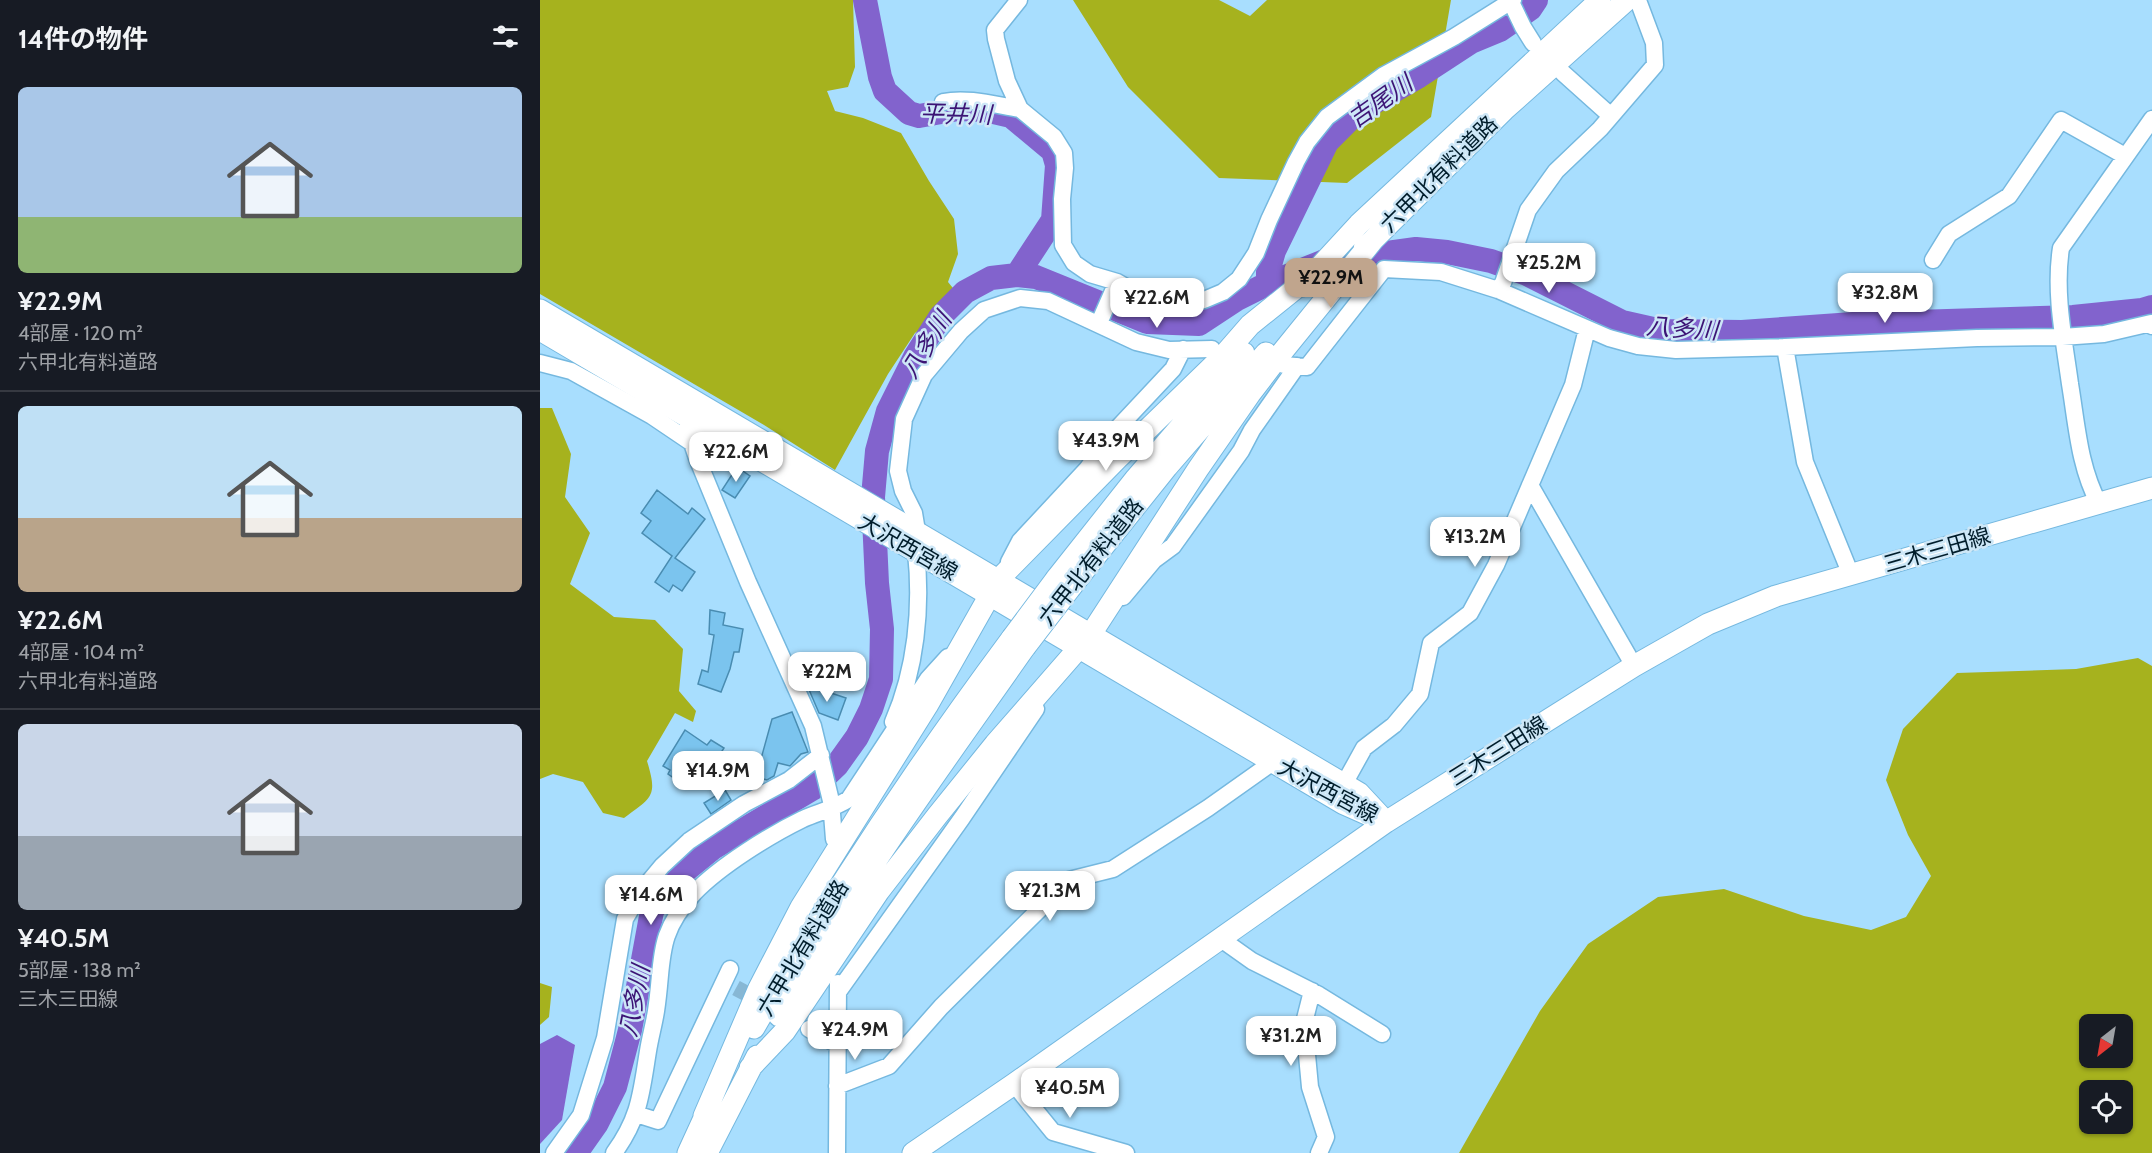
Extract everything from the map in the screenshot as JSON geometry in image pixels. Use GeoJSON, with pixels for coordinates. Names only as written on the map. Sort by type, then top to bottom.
{"type":"FeatureCollection","features":[{"type":"Feature","properties":{"kind":"main road","name":"六甲北有料道路"},"geometry":{"type":"LineString","coordinates":[[687,1153],[704,1116],[772,997],[856,862],[916,772],[1064,583],[1171,437],[1359,224],[1600,0]]}},
{"type":"Feature","properties":{"kind":"main road","name":"六甲北有料道路"},"geometry":{"type":"LineString","coordinates":[[1064,583],[1239,382],[1374,239],[1504,110],[1640,4]]}},
{"type":"Feature","properties":{"kind":"main road"},"geometry":{"type":"LineString","coordinates":[[750,1068],[785,1031],[879,891],[937,816],[1002,736],[1061,670],[1110,608],[1168,515],[1250,394],[1374,239]]}},
{"type":"Feature","properties":{"kind":"main road"},"geometry":{"type":"LineString","coordinates":[[704,1116],[759,988],[801,908],[927,706],[995,587],[1119,457],[1222,356],[1250,325],[1311,276]]}},
{"type":"Feature","properties":{"kind":"main road","name":"大沢西宮線"},"geometry":{"type":"LineString","coordinates":[[540,309],[914,544],[995,587],[1085,641],[1273,762],[1344,804],[1386,822]]}},
{"type":"Feature","properties":{"kind":"main road","name":"大沢西宮線"},"geometry":{"type":"LineString","coordinates":[[540,330],[687,417],[858,507]]}},
{"type":"Feature","properties":{"kind":"main road","name":"三木三田線"},"geometry":{"type":"LineString","coordinates":[[913,1153],[1386,822],[1634,666],[1708,624],[1776,596],[2152,488]]}},
{"type":"Feature","properties":{"kind":"main road","name":"大沢西宮線"},"geometry":{"type":"LineString","coordinates":[[1085,641],[1359,793],[1386,822]]}},
{"type":"Feature","properties":{"kind":"main road","name":"六甲北有料道路"},"geometry":{"type":"LineString","coordinates":[[707,1153],[750,1068],[792,994],[1018,643]]}},
{"type":"Feature","properties":{"kind":"street"},"geometry":{"type":"LineString","coordinates":[[1019,0],[995,30],[996,39],[1007,81],[1020,109],[1054,137],[1064,153],[1063,245],[1074,263],[1090,274],[1161,304],[1203,300],[1223,292],[1239,279],[1256,253],[1269,220],[1307,142],[1327,117],[1384,75],[1512,3],[1533,43]]}},
{"type":"Feature","properties":{"kind":"street"},"geometry":{"type":"LineString","coordinates":[[1501,286],[1528,210],[1556,171],[1611,116],[1655,65],[1654,43],[1640,4]]}},
{"type":"Feature","properties":{"kind":"street"},"geometry":{"type":"LineString","coordinates":[[1563,73],[1611,116]]}},
{"type":"Feature","properties":{"kind":"street"},"geometry":{"type":"LineString","coordinates":[[944,102],[954,100],[983,102],[1020,109]]}},
{"type":"Feature","properties":{"kind":"street"},"geometry":{"type":"LineString","coordinates":[[2098,504],[2088,483],[2082,455],[2062,334],[2058,264],[2061,248],[2152,119]]}},
{"type":"Feature","properties":{"kind":"street"},"geometry":{"type":"LineString","coordinates":[[1933,260],[1949,234],[2009,196],[2061,120],[2125,156]]}},
{"type":"Feature","properties":{"kind":"street"},"geometry":{"type":"LineString","coordinates":[[1110,608],[1130,591],[1154,560],[1173,546],[1241,451],[1291,365],[1307,367],[1384,269],[1441,272],[1501,286],[1587,329],[1638,346],[1676,350],[2104,334],[2151,323],[2152,326]]}},
{"type":"Feature","properties":{"kind":"street"},"geometry":{"type":"LineString","coordinates":[[1100,321],[1116,284]]}},
{"type":"Feature","properties":{"kind":"street"},"geometry":{"type":"LineString","coordinates":[[874,762],[895,717],[912,658],[919,600],[914,513],[903,491],[898,471],[904,419],[924,375],[961,331],[984,310],[1020,298],[1047,301],[1100,321],[1136,342],[1169,350],[1212,349]]}},
{"type":"Feature","properties":{"kind":"street"},"geometry":{"type":"LineString","coordinates":[[1344,784],[1364,748],[1394,725],[1419,694],[1431,643],[1470,613],[1496,565],[1573,385],[1587,329]]}},
{"type":"Feature","properties":{"kind":"street"},"geometry":{"type":"LineString","coordinates":[[1785,347],[1805,462],[1851,575]]}},
{"type":"Feature","properties":{"kind":"street"},"geometry":{"type":"LineString","coordinates":[[995,587],[1020,541],[1087,468],[1113,433],[1173,369],[1183,349]]}},
{"type":"Feature","properties":{"kind":"street"},"geometry":{"type":"LineString","coordinates":[[540,363],[571,371],[652,416],[692,442]]}},
{"type":"Feature","properties":{"kind":"street"},"geometry":{"type":"LineString","coordinates":[[687,417],[692,442],[748,582],[813,726],[832,806],[834,839]]}},
{"type":"Feature","properties":{"kind":"street"},"geometry":{"type":"LineString","coordinates":[[1530,486],[1634,666]]}},
{"type":"Feature","properties":{"kind":"street"},"geometry":{"type":"LineString","coordinates":[[614,1153],[636,1114],[656,1010],[659,968],[664,943],[681,909],[712,877],[758,846],[804,819],[849,800],[928,679],[964,638]]}},
{"type":"Feature","properties":{"kind":"street"},"geometry":{"type":"LineString","coordinates":[[838,992],[962,818],[1061,670]]}},
{"type":"Feature","properties":{"kind":"street"},"geometry":{"type":"LineString","coordinates":[[554,1153],[581,1115],[606,1038],[626,919],[642,890],[662,866],[689,841],[744,804],[789,780],[821,755]]}},
{"type":"Feature","properties":{"kind":"street"},"geometry":{"type":"LineString","coordinates":[[837,1086],[889,1066],[941,1007],[1069,880],[1113,869],[1209,808],[1273,762]]}},
{"type":"Feature","properties":{"kind":"street"},"geometry":{"type":"LineString","coordinates":[[1221,939],[1252,960],[1312,991],[1382,1034]]}},
{"type":"Feature","properties":{"kind":"street"},"geometry":{"type":"LineString","coordinates":[[837,1153],[838,969]]}},
{"type":"Feature","properties":{"kind":"street"},"geometry":{"type":"LineString","coordinates":[[636,1114],[658,1121],[730,979]]}},
{"type":"Feature","properties":{"kind":"street"},"geometry":{"type":"LineString","coordinates":[[1312,991],[1304,1023],[1310,1088],[1326,1137],[1319,1153]]}},
{"type":"Feature","properties":{"kind":"street"},"geometry":{"type":"LineString","coordinates":[[809,1029],[837,1045]]}},
{"type":"Feature","properties":{"kind":"street"},"geometry":{"type":"LineString","coordinates":[[1014,1084],[1053,1132],[1126,1153]]}},
{"type":"Feature","properties":{"kind":"green space"},"geometry":{"type":"Polygon","coordinates":[[[540,0],[853,0],[855,67],[848,87],[827,91],[835,111],[863,118],[901,133],[954,219],[958,254],[948,282],[961,298],[915,333],[888,374],[835,470],[764,425],[540,294],[540,0]]]}},
{"type":"Feature","properties":{"kind":"green space"},"geometry":{"type":"Polygon","coordinates":[[[1073,0],[1219,0],[1250,16],[1267,0],[1451,0],[1431,117],[1347,183],[1219,178],[1128,87],[1073,0]]]}},
{"type":"Feature","properties":{"kind":"green space"},"geometry":{"type":"Polygon","coordinates":[[[540,408],[552,408],[571,454],[565,497],[590,533],[570,584],[614,617],[655,620],[683,649],[679,691],[696,711],[693,722],[675,713],[647,761],[652,782],[650,795],[624,818],[603,813],[583,782],[553,774],[540,779],[540,408]]]}},
{"type":"Feature","properties":{"kind":"green space"},"geometry":{"type":"Polygon","coordinates":[[[2138,658],[2152,666],[2152,1153],[1459,1153],[1540,1011],[1588,944],[1658,897],[1724,889],[1804,916],[1871,930],[1906,917],[1931,876],[1908,835],[1886,780],[1903,729],[1957,673],[2076,669],[2138,658]]]}},
{"type":"Feature","properties":{"kind":"green space"},"geometry":{"type":"Polygon","coordinates":[[[540,983],[552,987],[549,1017],[540,1025],[540,983]]]}},
{"type":"Feature","properties":{"kind":"shaded area"},"geometry":{"type":"Polygon","coordinates":[[[557,1035],[575,1045],[562,1120],[540,1144],[540,1044],[557,1035]]]}},
{"type":"Feature","properties":{"kind":"building"},"geometry":{"type":"Polygon","coordinates":[[[737,467],[750,476],[735,498],[722,490],[737,467]]]}},
{"type":"Feature","properties":{"kind":"building"},"geometry":{"type":"Polygon","coordinates":[[[657,490],[688,514],[692,508],[705,519],[675,558],[695,572],[682,591],[673,585],[669,592],[655,582],[672,556],[642,533],[651,521],[641,513],[657,490]]]}},
{"type":"Feature","properties":{"kind":"building"},"geometry":{"type":"Polygon","coordinates":[[[710,610],[725,613],[723,625],[743,629],[739,652],[734,652],[721,692],[698,684],[702,670],[708,672],[714,635],[709,634],[710,610]]]}},
{"type":"Feature","properties":{"kind":"building"},"geometry":{"type":"Polygon","coordinates":[[[807,685],[846,698],[838,720],[819,713],[807,685]]]}},
{"type":"Feature","properties":{"kind":"building"},"geometry":{"type":"Polygon","coordinates":[[[792,712],[808,752],[801,754],[790,766],[778,763],[774,776],[767,780],[756,777],[772,719],[792,712]]]}},
{"type":"Feature","properties":{"kind":"building"},"geometry":{"type":"Polygon","coordinates":[[[685,730],[707,745],[711,740],[724,748],[708,773],[705,771],[697,783],[686,775],[681,783],[668,774],[670,770],[663,766],[685,730]]]}},
{"type":"Feature","properties":{"kind":"building"},"geometry":{"type":"Polygon","coordinates":[[[725,790],[731,800],[711,814],[704,803],[725,790]]]}},
{"type":"Feature","properties":{"kind":"waterway","name":"平井川"},"geometry":{"type":"LineString","coordinates":[[865,0],[880,77],[885,91],[909,113],[919,116],[958,109],[985,110],[1011,116],[1053,151],[1057,165],[1053,220],[1017,275]]}},
{"type":"Feature","properties":{"kind":"waterway","name":"吉尾川"},"geometry":{"type":"LineString","coordinates":[[1268,284],[1268,272],[1274,251],[1327,142],[1357,112],[1471,42],[1500,30],[1530,9],[1536,0]]}},
{"type":"Feature","properties":{"kind":"waterway","name":"八多川"},"geometry":{"type":"LineString","coordinates":[[576,1153],[597,1123],[615,1087],[630,1030],[652,911],[670,883],[713,848],[812,789],[837,765],[857,737],[871,709],[881,679],[882,629],[877,583],[873,497],[877,451],[888,411],[915,357],[941,316],[965,292],[991,278],[1017,275],[1036,277],[1147,322],[1199,324],[1237,299],[1322,262],[1416,249],[1447,252],[1491,261],[1527,274],[1622,322],[1662,331],[1742,332],[1853,324],[2073,317],[2152,307]]}},
{"type":"Feature","properties":{"kind":"tunnel"},"geometry":{"type":"LineString","coordinates":[[736,988],[764,1003]]}}]}
